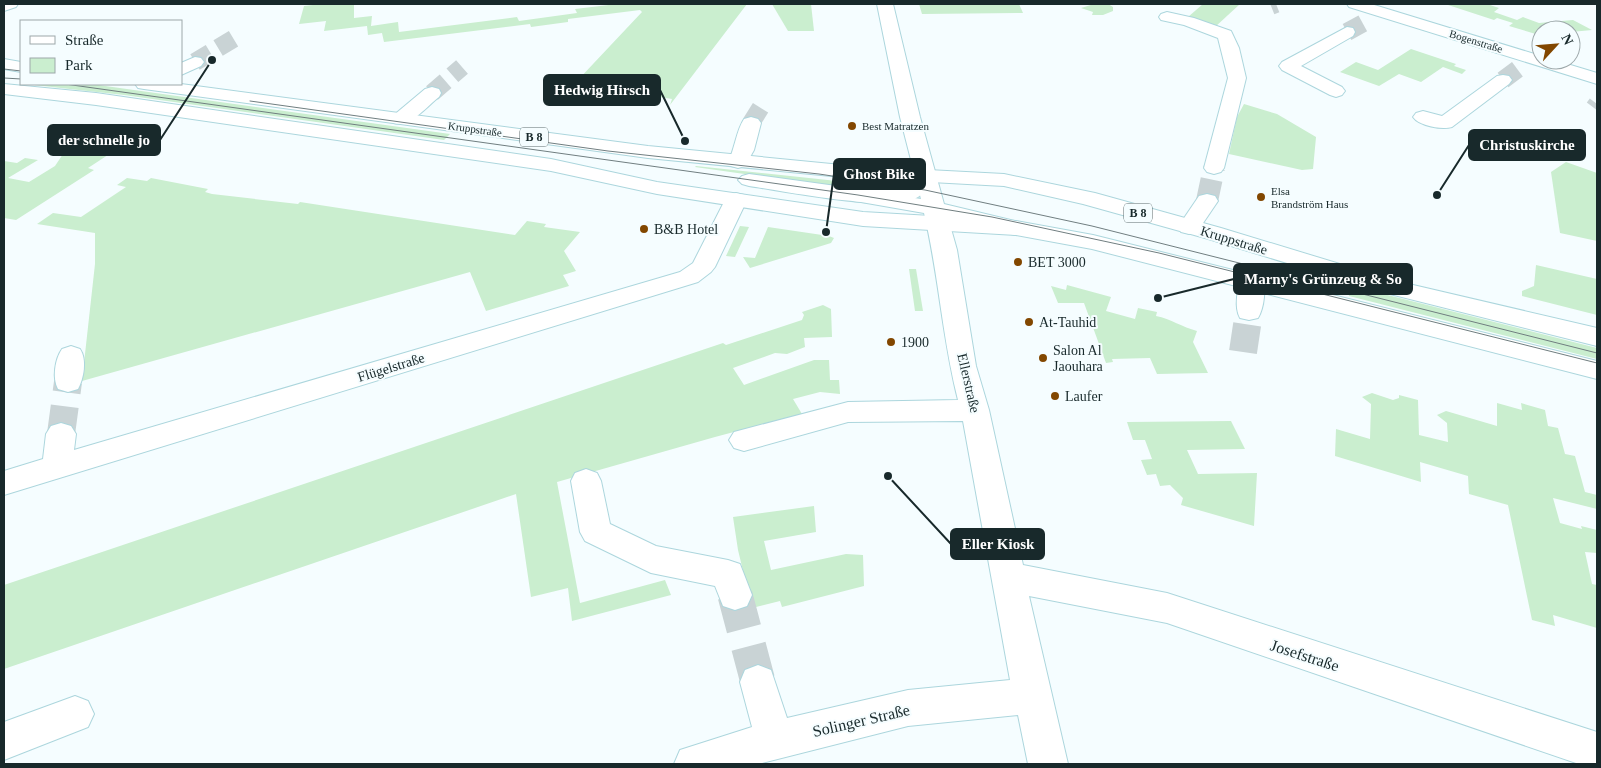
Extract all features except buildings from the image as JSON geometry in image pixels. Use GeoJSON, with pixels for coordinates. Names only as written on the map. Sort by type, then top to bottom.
{"type":"FeatureCollection","features":[{"type":"Feature","properties":{"kind":"main road"},"geometry":{"type":"LineString","coordinates":[[4,6],[10,4]]}},
{"type":"Feature","properties":{"kind":"main road","name":"Ellerstraße"},"geometry":{"type":"LineString","coordinates":[[885,4],[910,116],[945,250],[964,366],[975,410],[1032,696],[1048,764]]}},
{"type":"Feature","properties":{"kind":"main road","name":"Bogenstraße"},"geometry":{"type":"LineString","coordinates":[[1355,4],[1376,16],[1526,63],[1597,79]]}},
{"type":"Feature","properties":{"kind":"main road"},"geometry":{"type":"LineString","coordinates":[[1168,17],[1188,21],[1225,35],[1230,48],[1237,78],[1214,168]]}},
{"type":"Feature","properties":{"kind":"main road"},"geometry":{"type":"LineString","coordinates":[[1336,91],[1288,66],[1348,32]]}},
{"type":"Feature","properties":{"kind":"main road"},"geometry":{"type":"LineString","coordinates":[[1423,118],[1445,123],[1503,80]]}},
{"type":"Feature","properties":{"kind":"main road","name":"Kruppstraße"},"geometry":{"type":"LineString","coordinates":[[161,85],[648,152],[852,172],[1004,180],[1087,198],[1391,287],[1597,337]]}},
{"type":"Feature","properties":{"kind":"main road","name":"Kruppstraße"},"geometry":{"type":"LineString","coordinates":[[4,89],[96,99],[552,165],[657,188],[863,219],[936,215]]}},
{"type":"Feature","properties":{"kind":"main road"},"geometry":{"type":"LineString","coordinates":[[401,119],[432,93]]}},
{"type":"Feature","properties":{"kind":"main road"},"geometry":{"type":"LineString","coordinates":[[738,162],[744,150],[751,123]]}},
{"type":"Feature","properties":{"kind":"main road","name":"Kruppstraße"},"geometry":{"type":"LineString","coordinates":[[443,149],[500,144],[858,195],[936,215],[1093,242],[1597,370]]}},
{"type":"Feature","properties":{"kind":"main road","name":"Kruppstraße"},"geometry":{"type":"LineString","coordinates":[[858,195],[904,195],[911,192],[926,175]]}},
{"type":"Feature","properties":{"kind":"main road","name":"Flügelstraße"},"geometry":{"type":"LineString","coordinates":[[4,483],[689,277],[703,267],[736,200]]}},
{"type":"Feature","properties":{"kind":"main road"},"geometry":{"type":"LineString","coordinates":[[1189,227],[1206,201]]}},
{"type":"Feature","properties":{"kind":"main road"},"geometry":{"type":"LineString","coordinates":[[1249,312],[1252,282]]}},
{"type":"Feature","properties":{"kind":"main road"},"geometry":{"type":"LineString","coordinates":[[68,382],[71,355]]}},
{"type":"Feature","properties":{"kind":"main road"},"geometry":{"type":"LineString","coordinates":[[744,440],[848,412],[975,410]]}},
{"type":"Feature","properties":{"kind":"main road"},"geometry":{"type":"LineString","coordinates":[[57,467],[61,434]]}},
{"type":"Feature","properties":{"kind":"main road"},"geometry":{"type":"LineString","coordinates":[[586,481],[596,532],[652,559],[728,574],[735,595]]}},
{"type":"Feature","properties":{"kind":"main road","name":"Josefstraße"},"geometry":{"type":"LineString","coordinates":[[1008,577],[1167,608],[1597,751]]}},
{"type":"Feature","properties":{"kind":"main road"},"geometry":{"type":"LineString","coordinates":[[758,682],[775,740]]}},
{"type":"Feature","properties":{"kind":"main road","name":"Solinger Straße"},"geometry":{"type":"LineString","coordinates":[[694,764],[775,740],[908,708],[1032,696]]}},
{"type":"Feature","properties":{"kind":"main road"},"geometry":{"type":"LineString","coordinates":[[4,741],[75,714]]}},
{"type":"Feature","properties":{"kind":"green space"},"geometry":{"type":"Polygon","coordinates":[[[354,4],[354,18],[372,16],[371,26],[398,22],[399,32],[517,17],[519,21],[577,13],[575,9],[617,4],[747,4],[670,105],[672,99],[624,91],[627,88],[577,81],[642,12],[640,10],[568,19],[568,22],[531,27],[530,24],[384,42],[382,33],[368,35],[367,26],[324,31],[326,21],[299,24],[304,6],[354,4]]]}},
{"type":"Feature","properties":{"kind":"green space"},"geometry":{"type":"Polygon","coordinates":[[[772,4],[811,4],[814,31],[788,31],[772,4]]]}},
{"type":"Feature","properties":{"kind":"green space"},"geometry":{"type":"Polygon","coordinates":[[[919,4],[1019,4],[1023,13],[922,14],[919,4]]]}},
{"type":"Feature","properties":{"kind":"green space"},"geometry":{"type":"Polygon","coordinates":[[[1094,4],[1108,4],[1113,7],[1113,11],[1103,15],[1092,15],[1093,12],[1081,8],[1094,4]]]}},
{"type":"Feature","properties":{"kind":"green space"},"geometry":{"type":"Polygon","coordinates":[[[1203,4],[1240,4],[1215,27],[1188,17],[1203,4]]]}},
{"type":"Feature","properties":{"kind":"green space"},"geometry":{"type":"Polygon","coordinates":[[[1445,4],[1487,4],[1499,8],[1494,12],[1517,20],[1523,17],[1531,20],[1531,33],[1509,26],[1513,23],[1497,18],[1494,20],[1445,4]]]}},
{"type":"Feature","properties":{"kind":"green space"},"geometry":{"type":"Polygon","coordinates":[[[1581,24],[1592,30],[1581,31],[1581,24]]]}},
{"type":"Feature","properties":{"kind":"green space"},"geometry":{"type":"Polygon","coordinates":[[[1411,49],[1456,64],[1454,66],[1466,70],[1462,74],[1443,67],[1421,82],[1399,74],[1379,86],[1340,72],[1356,62],[1378,70],[1411,49]]]}},
{"type":"Feature","properties":{"kind":"green space"},"geometry":{"type":"Polygon","coordinates":[[[34,85],[98,85],[450,134],[444,140],[124,95],[34,85]]]}},
{"type":"Feature","properties":{"kind":"green space"},"geometry":{"type":"Polygon","coordinates":[[[1244,104],[1277,114],[1316,137],[1313,169],[1302,170],[1229,154],[1237,117],[1244,104]]]}},
{"type":"Feature","properties":{"kind":"green space"},"geometry":{"type":"Polygon","coordinates":[[[104,135],[137,136],[88,168],[94,170],[16,220],[4,218],[4,161],[17,163],[25,158],[38,160],[8,178],[29,182],[55,166],[63,154],[74,153],[104,135]]]}},
{"type":"Feature","properties":{"kind":"green space"},"geometry":{"type":"Polygon","coordinates":[[[1566,162],[1597,173],[1597,241],[1560,233],[1551,172],[1566,162]]]}},
{"type":"Feature","properties":{"kind":"green space"},"geometry":{"type":"Polygon","coordinates":[[[695,167],[837,181],[838,187],[695,167]]]}},
{"type":"Feature","properties":{"kind":"green space"},"geometry":{"type":"Polygon","coordinates":[[[127,178],[147,181],[151,178],[208,189],[205,192],[212,194],[298,204],[300,202],[515,235],[527,221],[546,224],[544,227],[580,232],[564,251],[576,271],[563,275],[569,286],[486,311],[470,272],[82,381],[95,264],[95,233],[37,224],[53,213],[81,217],[126,187],[117,185],[127,178]]]}},
{"type":"Feature","properties":{"kind":"green space"},"geometry":{"type":"Polygon","coordinates":[[[740,226],[749,227],[735,257],[726,256],[740,226]]]}},
{"type":"Feature","properties":{"kind":"green space"},"geometry":{"type":"Polygon","coordinates":[[[768,227],[834,238],[831,243],[750,268],[743,257],[755,258],[768,227]]]}},
{"type":"Feature","properties":{"kind":"green space"},"geometry":{"type":"Polygon","coordinates":[[[1282,264],[1348,285],[1597,348],[1597,359],[1349,296],[1347,286],[1281,270],[1282,264]]]}},
{"type":"Feature","properties":{"kind":"green space"},"geometry":{"type":"Polygon","coordinates":[[[1536,265],[1597,279],[1597,315],[1522,296],[1522,291],[1534,286],[1536,265]]]}},
{"type":"Feature","properties":{"kind":"green space"},"geometry":{"type":"Polygon","coordinates":[[[909,269],[916,269],[923,311],[915,311],[909,269]]]}},
{"type":"Feature","properties":{"kind":"green space"},"geometry":{"type":"Polygon","coordinates":[[[1067,285],[1111,297],[1106,311],[1135,319],[1138,308],[1157,312],[1156,316],[1197,331],[1193,342],[1208,373],[1157,374],[1150,358],[1112,359],[1113,362],[1106,363],[1084,303],[1058,303],[1051,286],[1066,290],[1067,285]]]}},
{"type":"Feature","properties":{"kind":"green space"},"geometry":{"type":"Polygon","coordinates":[[[823,305],[831,309],[832,337],[804,338],[805,347],[787,354],[775,353],[733,368],[744,385],[814,360],[829,360],[830,380],[839,380],[840,394],[820,392],[793,399],[802,414],[557,482],[580,603],[665,580],[671,595],[572,621],[568,588],[531,597],[516,494],[4,669],[4,585],[723,343],[726,345],[802,320],[804,315],[802,312],[823,305]]]}},
{"type":"Feature","properties":{"kind":"green space"},"geometry":{"type":"Polygon","coordinates":[[[1372,393],[1393,400],[1399,398],[1399,395],[1418,400],[1419,435],[1448,442],[1447,423],[1437,415],[1446,411],[1497,426],[1497,403],[1522,410],[1521,403],[1545,410],[1548,426],[1558,428],[1565,454],[1575,456],[1585,492],[1597,495],[1597,509],[1553,498],[1560,523],[1582,529],[1581,526],[1597,530],[1597,553],[1585,552],[1592,584],[1597,585],[1597,628],[1553,615],[1555,626],[1532,620],[1508,505],[1469,494],[1468,476],[1420,462],[1421,482],[1335,456],[1336,429],[1370,439],[1371,404],[1362,397],[1372,393]]]}},
{"type":"Feature","properties":{"kind":"green space"},"geometry":{"type":"Polygon","coordinates":[[[1231,421],[1245,449],[1187,450],[1198,474],[1257,473],[1254,526],[1181,505],[1183,498],[1170,485],[1160,486],[1156,474],[1147,475],[1141,460],[1152,459],[1145,440],[1133,440],[1127,422],[1231,421]]]}},
{"type":"Feature","properties":{"kind":"green space"},"geometry":{"type":"Polygon","coordinates":[[[814,506],[816,532],[764,541],[771,570],[846,554],[863,555],[864,586],[782,607],[780,601],[752,608],[738,550],[733,517],[814,506]]]}},
{"type":"Feature","properties":{"kind":"tunnel"},"geometry":{"type":"LineString","coordinates":[[1271,6],[1276,4]]}},
{"type":"Feature","properties":{"kind":"tunnel"},"geometry":{"type":"LineString","coordinates":[[1347,32],[1369,20]]}},
{"type":"Feature","properties":{"kind":"tunnel"},"geometry":{"type":"LineString","coordinates":[[195,62],[238,36]]}},
{"type":"Feature","properties":{"kind":"tunnel"},"geometry":{"type":"LineString","coordinates":[[432,93],[462,67]]}},
{"type":"Feature","properties":{"kind":"tunnel"},"geometry":{"type":"LineString","coordinates":[[1503,80],[1519,68]]}},
{"type":"Feature","properties":{"kind":"tunnel"},"geometry":{"type":"LineString","coordinates":[[1594,108],[1597,104]]}},
{"type":"Feature","properties":{"kind":"tunnel"},"geometry":{"type":"LineString","coordinates":[[751,123],[761,107]]}},
{"type":"Feature","properties":{"kind":"tunnel"},"geometry":{"type":"LineString","coordinates":[[1207,201],[1214,168]]}},
{"type":"Feature","properties":{"kind":"tunnel"},"geometry":{"type":"LineString","coordinates":[[1243,352],[1249,312]]}},
{"type":"Feature","properties":{"kind":"tunnel"},"geometry":{"type":"LineString","coordinates":[[61,434],[68,382]]}},
{"type":"Feature","properties":{"kind":"tunnel"},"geometry":{"type":"LineString","coordinates":[[735,595],[758,682]]}},
{"type":"Feature","properties":{"kind":"tram line"},"geometry":{"type":"LineString","coordinates":[[4,69],[20,71]]}},
{"type":"Feature","properties":{"kind":"tram line"},"geometry":{"type":"LineString","coordinates":[[4,78],[20,79]]}},
{"type":"Feature","properties":{"kind":"tram line"},"geometry":{"type":"LineString","coordinates":[[72,85],[858,195],[992,217],[1159,253],[1597,363]]}},
{"type":"Feature","properties":{"kind":"tram line"},"geometry":{"type":"LineString","coordinates":[[250,101],[608,151],[819,174],[925,190],[1092,226],[1597,353]]}},
{"type":"Feature","properties":{"kind":"place","name":"der schnelle jo"},"geometry":{"type":"Point","coordinates":[212,60]}},
{"type":"Feature","properties":{"kind":"place","name":"Best Matratzen"},"geometry":{"type":"Point","coordinates":[852,126]}},
{"type":"Feature","properties":{"kind":"place","name":"Hedwig Hirsch"},"geometry":{"type":"Point","coordinates":[685,141]}},
{"type":"Feature","properties":{"kind":"place","name":"Christuskirche"},"geometry":{"type":"Point","coordinates":[1437,195]}},
{"type":"Feature","properties":{"kind":"place","name":"Elsa Brandström Haus"},"geometry":{"type":"Point","coordinates":[1261,197]}},
{"type":"Feature","properties":{"kind":"place","name":"B&B Hotel"},"geometry":{"type":"Point","coordinates":[644,229]}},
{"type":"Feature","properties":{"kind":"place","name":"Ghost Bike"},"geometry":{"type":"Point","coordinates":[826,232]}},
{"type":"Feature","properties":{"kind":"place","name":"BET 3000"},"geometry":{"type":"Point","coordinates":[1018,262]}},
{"type":"Feature","properties":{"kind":"place","name":"Marny's Grünzeug & So"},"geometry":{"type":"Point","coordinates":[1158,298]}},
{"type":"Feature","properties":{"kind":"place","name":"At-Tauhid"},"geometry":{"type":"Point","coordinates":[1029,322]}},
{"type":"Feature","properties":{"kind":"place","name":"1900"},"geometry":{"type":"Point","coordinates":[891,342]}},
{"type":"Feature","properties":{"kind":"place","name":"Salon Al Jaouhara"},"geometry":{"type":"Point","coordinates":[1043,358]}},
{"type":"Feature","properties":{"kind":"place","name":"Laufer"},"geometry":{"type":"Point","coordinates":[1055,396]}},
{"type":"Feature","properties":{"kind":"place","name":"Eller Kiosk"},"geometry":{"type":"Point","coordinates":[888,476]}}]}
